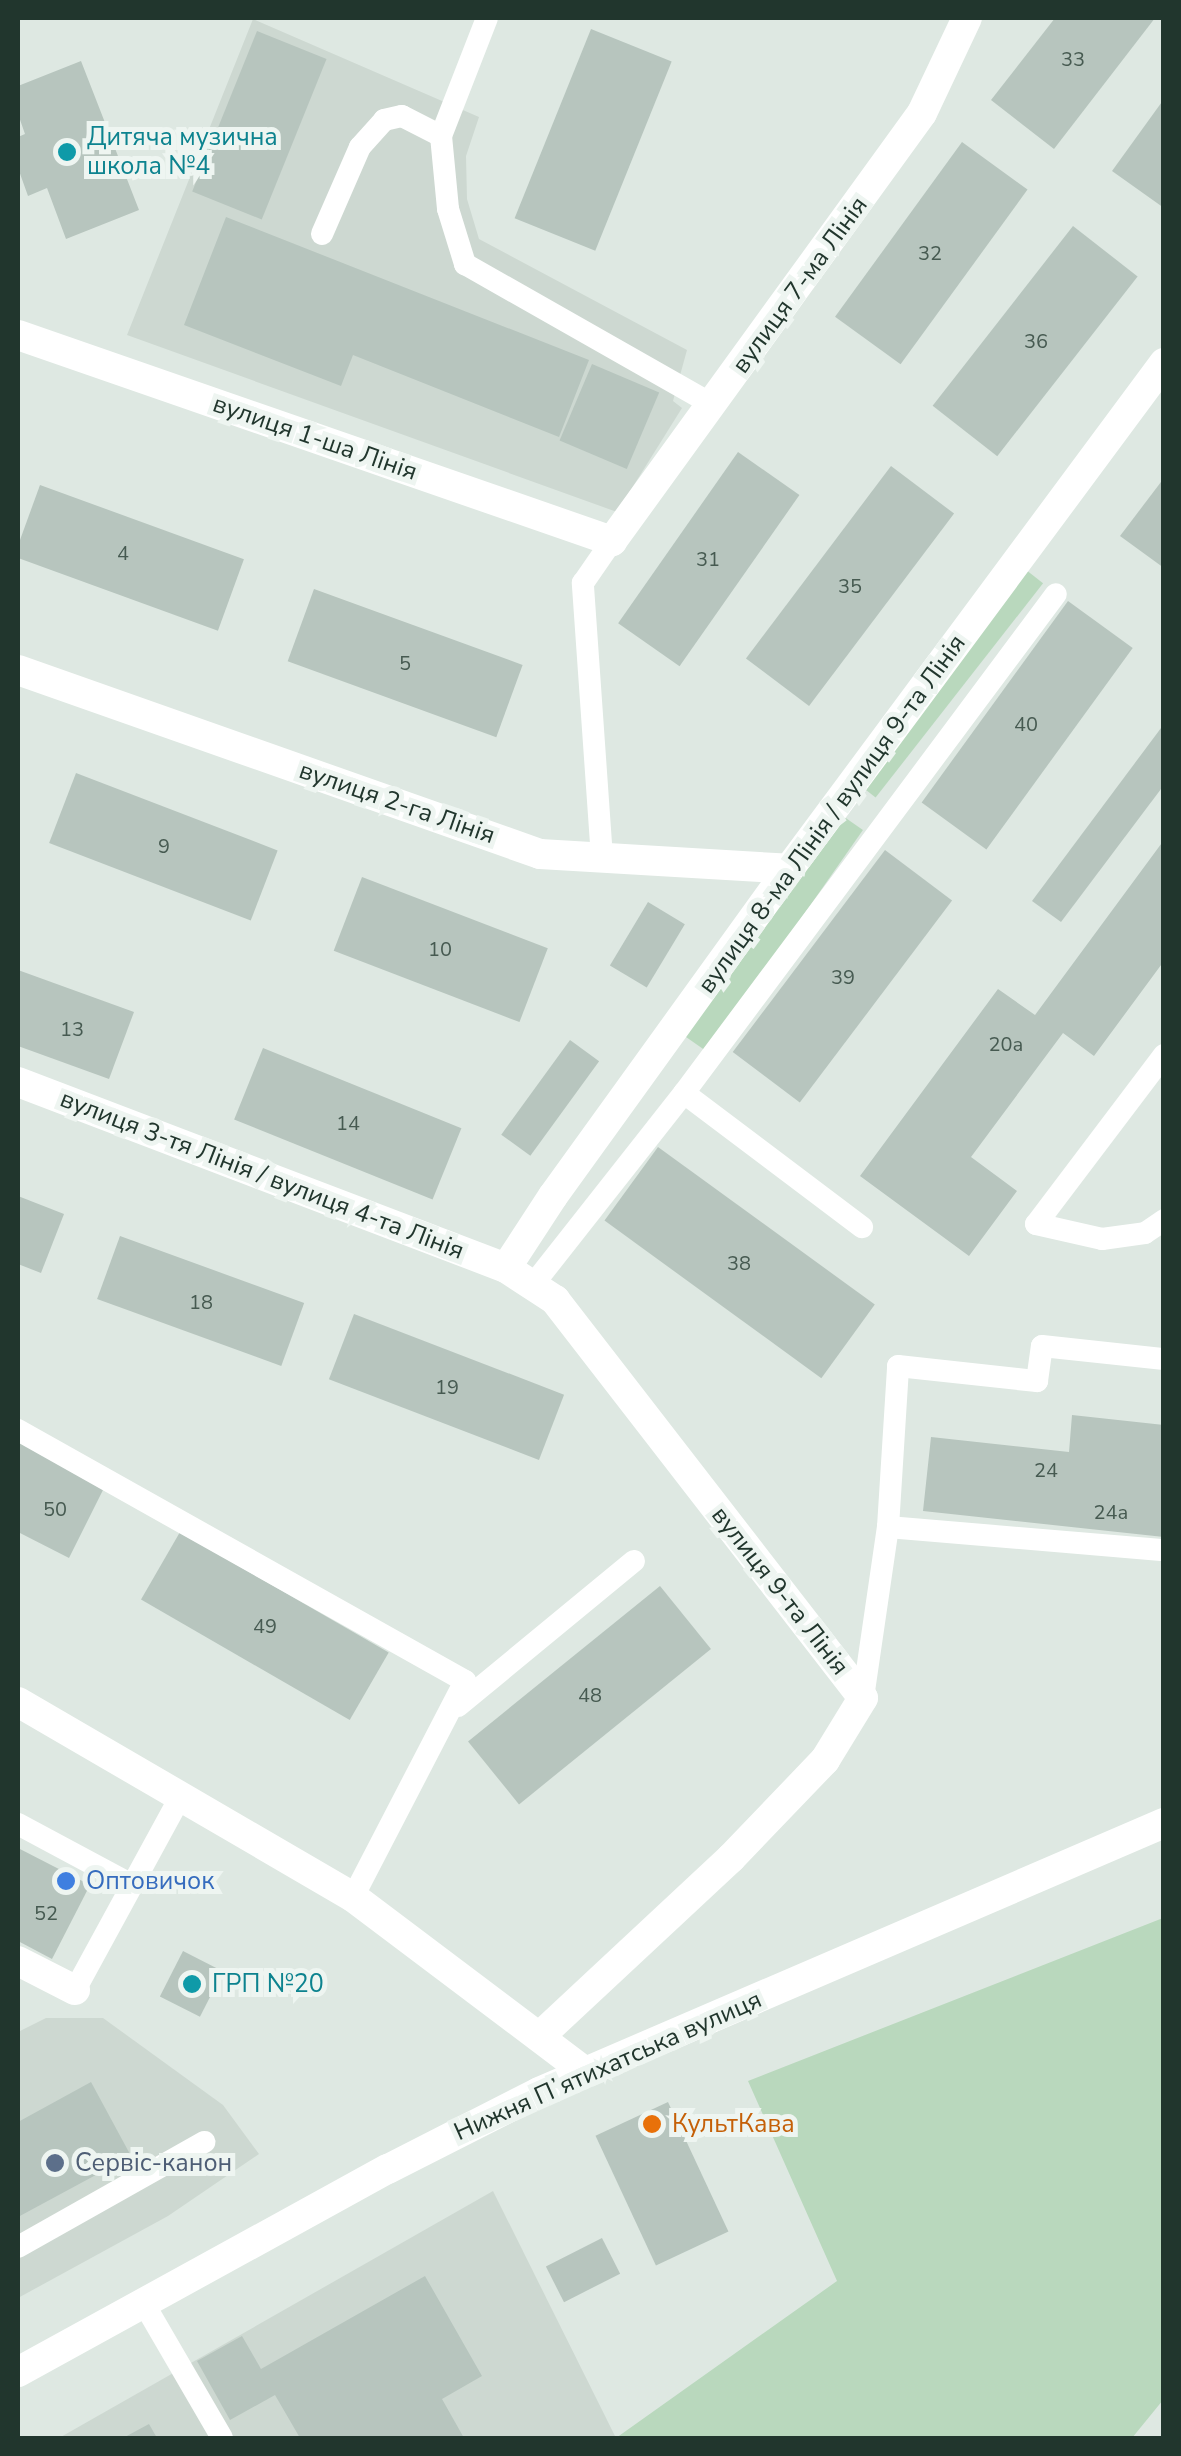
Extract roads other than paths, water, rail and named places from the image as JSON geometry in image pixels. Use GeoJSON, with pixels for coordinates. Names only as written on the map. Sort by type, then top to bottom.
{"type":"FeatureCollection","features":[{"type":"Feature","properties":{"kind":"street","name":"вулиця 7-ма Лінія"},"geometry":{"type":"LineString","coordinates":[[612,541],[922,113],[967,18]]}},
{"type":"Feature","properties":{"kind":"street","name":"вулиця 1-ша Лінія"},"geometry":{"type":"LineString","coordinates":[[18,335],[612,541]]}},
{"type":"Feature","properties":{"kind":"street","name":"вулиця 8-ма Лінія / вулиця 9-та Лінія"},"geometry":{"type":"LineString","coordinates":[[506,1268],[552,1196],[1164,363]]}},
{"type":"Feature","properties":{"kind":"street","name":"вулиця 2-га Лінія"},"geometry":{"type":"LineString","coordinates":[[18,670],[540,854],[790,869]]}},
{"type":"Feature","properties":{"kind":"street","name":"вулиця 3-тя Лінія / вулиця 4-та Лінія"},"geometry":{"type":"LineString","coordinates":[[18,1082],[506,1268]]}},
{"type":"Feature","properties":{"kind":"street","name":"вулиця 9-та Лінія"},"geometry":{"type":"LineString","coordinates":[[506,1268],[555,1300],[863,1698],[826,1760],[732,1858],[539,2036]]}},
{"type":"Feature","properties":{"kind":"street"},"geometry":{"type":"LineString","coordinates":[[18,1702],[354,1897],[584,2071]]}},
{"type":"Feature","properties":{"kind":"street","name":"Нижня Пʼятихатська вулиця"},"geometry":{"type":"LineString","coordinates":[[18,2372],[388,2169],[584,2071],[1164,1824]]}},
{"type":"Feature","properties":{"kind":"street"},"geometry":{"type":"LineString","coordinates":[[18,1961],[76,1990]]}},
{"type":"Feature","properties":{"kind":"lane"},"geometry":{"type":"LineString","coordinates":[[487,18],[441,136],[448,210],[465,264],[713,406]]}},
{"type":"Feature","properties":{"kind":"lane"},"geometry":{"type":"LineString","coordinates":[[322,234],[360,147],[384,120],[402,116],[441,136]]}},
{"type":"Feature","properties":{"kind":"lane"},"geometry":{"type":"LineString","coordinates":[[602,858],[583,583],[612,541]]}},
{"type":"Feature","properties":{"kind":"lane"},"geometry":{"type":"LineString","coordinates":[[532,1286],[684,1092],[1056,594]]}},
{"type":"Feature","properties":{"kind":"lane"},"geometry":{"type":"LineString","coordinates":[[1164,1055],[1036,1224],[1102,1239],[1145,1233],[1164,1220]]}},
{"type":"Feature","properties":{"kind":"lane"},"geometry":{"type":"LineString","coordinates":[[684,1092],[862,1227]]}},
{"type":"Feature","properties":{"kind":"lane"},"geometry":{"type":"LineString","coordinates":[[863,1698],[888,1528],[898,1366],[1038,1381],[1042,1346],[1164,1359]]}},
{"type":"Feature","properties":{"kind":"lane"},"geometry":{"type":"LineString","coordinates":[[18,1430],[465,1681],[354,1897]]}},
{"type":"Feature","properties":{"kind":"lane"},"geometry":{"type":"LineString","coordinates":[[888,1528],[1164,1550]]}},
{"type":"Feature","properties":{"kind":"lane"},"geometry":{"type":"LineString","coordinates":[[448,1714],[634,1561]]}},
{"type":"Feature","properties":{"kind":"lane"},"geometry":{"type":"LineString","coordinates":[[76,1990],[182,1794]]}},
{"type":"Feature","properties":{"kind":"lane"},"geometry":{"type":"LineString","coordinates":[[18,1824],[130,1884]]}},
{"type":"Feature","properties":{"kind":"lane"},"geometry":{"type":"LineString","coordinates":[[18,2247],[204,2142]]}},
{"type":"Feature","properties":{"kind":"lane"},"geometry":{"type":"LineString","coordinates":[[144,2302],[222,2438]]}},
{"type":"Feature","properties":{"kind":"place","name":"Дитяча музична школа №4"},"geometry":{"type":"Point","coordinates":[67,152]}},
{"type":"Feature","properties":{"kind":"place","name":"Оптовичок"},"geometry":{"type":"Point","coordinates":[66,1881]}},
{"type":"Feature","properties":{"kind":"place","name":"ГРП №20"},"geometry":{"type":"Point","coordinates":[192,1984]}},
{"type":"Feature","properties":{"kind":"place","name":"КультКава"},"geometry":{"type":"Point","coordinates":[652,2124]}},
{"type":"Feature","properties":{"kind":"place","name":"Сервіс-канон"},"geometry":{"type":"Point","coordinates":[55,2163]}}]}
